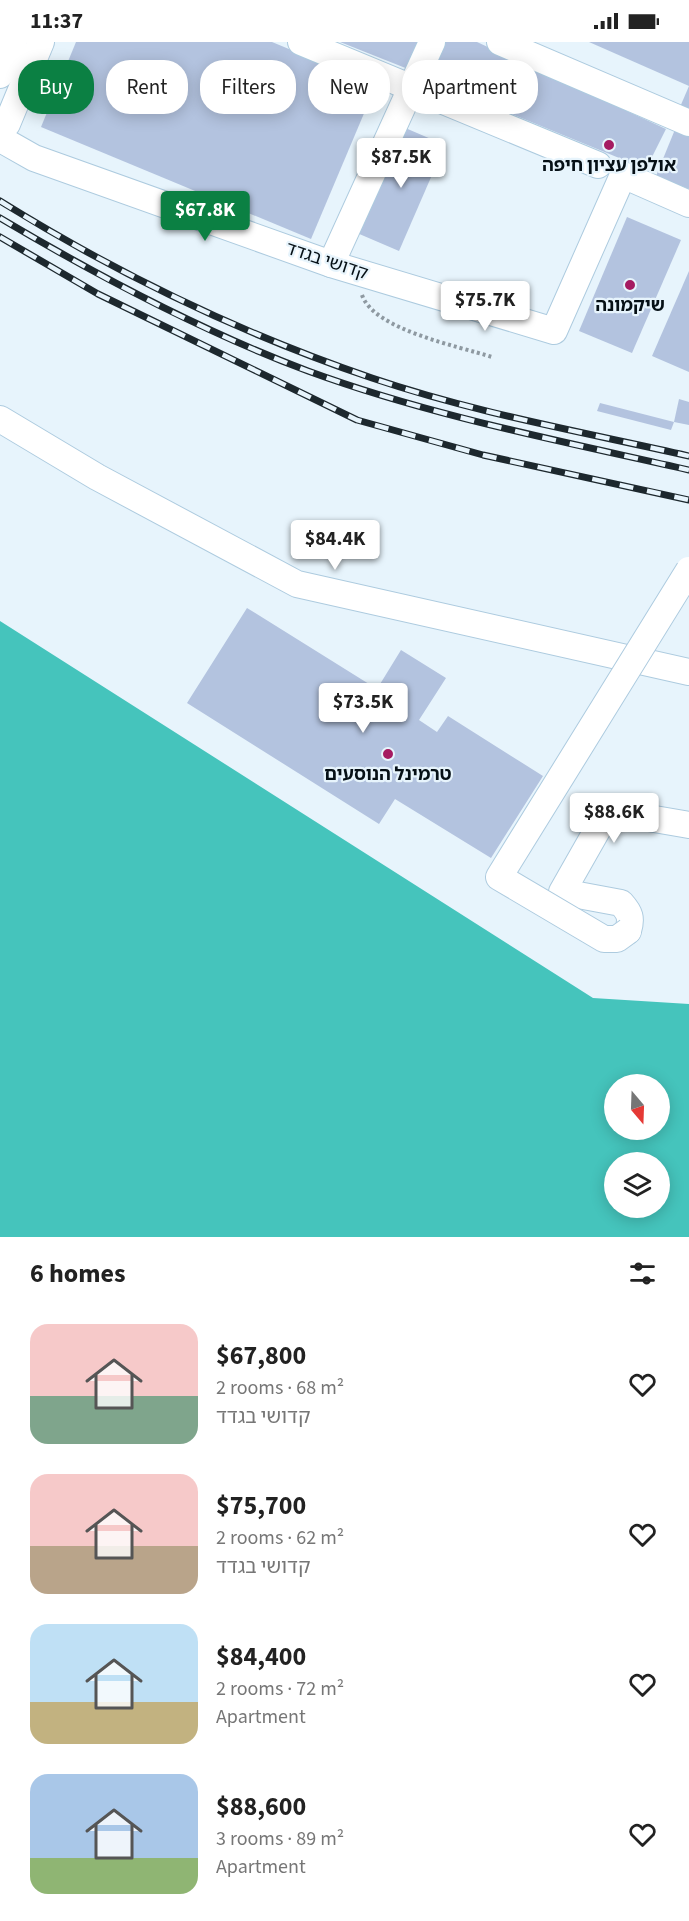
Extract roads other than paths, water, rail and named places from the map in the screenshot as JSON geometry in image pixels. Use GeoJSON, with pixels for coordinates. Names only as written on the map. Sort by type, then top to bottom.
{"type":"FeatureCollection","features":[{"type":"Feature","properties":{"kind":"street"},"geometry":{"type":"LineString","coordinates":[[0,75],[14,42]]}},
{"type":"Feature","properties":{"kind":"street"},"geometry":{"type":"LineString","coordinates":[[3,129],[41,42]]}},
{"type":"Feature","properties":{"kind":"street"},"geometry":{"type":"LineString","coordinates":[[301,42],[402,85]]}},
{"type":"Feature","properties":{"kind":"street"},"geometry":{"type":"LineString","coordinates":[[423,60],[432,42]]}},
{"type":"Feature","properties":{"kind":"street"},"geometry":{"type":"LineString","coordinates":[[500,42],[689,123]]}},
{"type":"Feature","properties":{"kind":"street"},"geometry":{"type":"LineString","coordinates":[[331,264],[402,106]]}},
{"type":"Feature","properties":{"kind":"street"},"geometry":{"type":"LineString","coordinates":[[473,114],[598,165]]}},
{"type":"Feature","properties":{"kind":"street","name":"קדושי בגדד"},"geometry":{"type":"LineString","coordinates":[[3,129],[34,159],[331,264],[554,331],[622,176],[689,204]]}},
{"type":"Feature","properties":{"kind":"street"},"geometry":{"type":"LineString","coordinates":[[0,419],[97,477],[297,584],[689,672]]}},
{"type":"Feature","properties":{"kind":"street"},"geometry":{"type":"LineString","coordinates":[[686,821],[608,811],[562,892],[621,903],[629,913],[631,922],[628,931],[618,939],[604,939],[499,877],[689,570]]}},
{"type":"Feature","properties":{"kind":"railway"},"geometry":{"type":"LineString","coordinates":[[0,201],[134,277],[228,322],[323,361],[450,402],[689,456]]}},
{"type":"Feature","properties":{"kind":"railway"},"geometry":{"type":"LineString","coordinates":[[0,218],[74,261],[189,320],[308,371],[354,387],[449,414],[689,470]]}},
{"type":"Feature","properties":{"kind":"railway"},"geometry":{"type":"LineString","coordinates":[[0,237],[98,294],[357,420],[483,455],[689,500]]}},
{"type":"Feature","properties":{"kind":"place","name":"אולפן עציון חיפה"},"geometry":{"type":"Point","coordinates":[609,145]}},
{"type":"Feature","properties":{"kind":"place","name":"שיקמונה"},"geometry":{"type":"Point","coordinates":[630,285]}},
{"type":"Feature","properties":{"kind":"place","name":"טרמינל הנוסעים"},"geometry":{"type":"Point","coordinates":[388,754]}}]}
